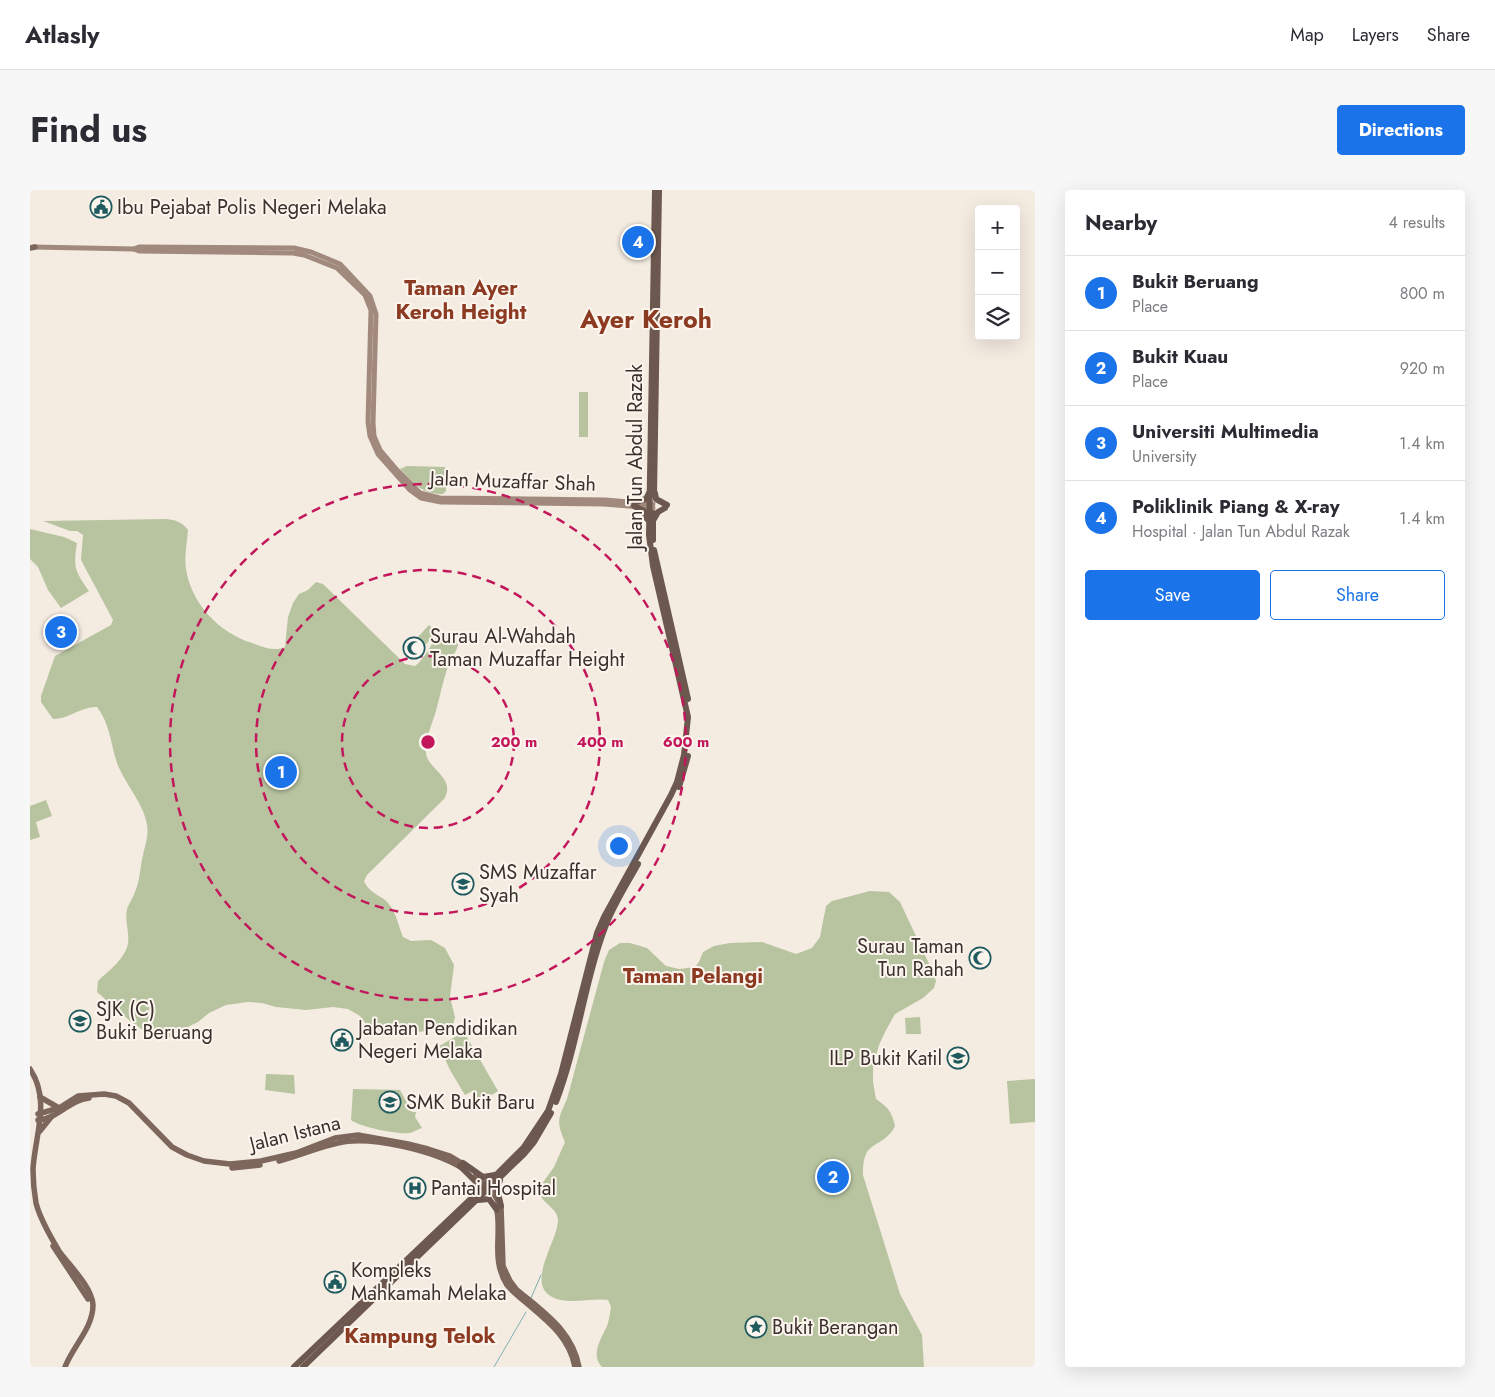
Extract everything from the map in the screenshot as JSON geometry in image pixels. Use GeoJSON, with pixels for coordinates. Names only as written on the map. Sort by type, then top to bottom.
{"type":"FeatureCollection","features":[{"type":"Feature","properties":{"kind":"highway","name":"Jalan Tun Abdul Razak"},"geometry":{"type":"LineString","coordinates":[[651,506],[649,493],[655,190]]}},
{"type":"Feature","properties":{"kind":"highway","name":"Jalan Tun Abdul Razak"},"geometry":{"type":"LineString","coordinates":[[294,1367],[449,1219],[499,1175],[524,1147],[548,1111],[561,1074],[597,933],[604,916],[677,782],[684,756],[688,717],[653,566],[651,523],[654,486],[659,190]]}},
{"type":"Feature","properties":{"kind":"highway"},"geometry":{"type":"LineString","coordinates":[[634,504],[645,512],[651,523],[658,512],[666,507],[656,499],[654,486]]}},
{"type":"Feature","properties":{"kind":"highway"},"geometry":{"type":"LineString","coordinates":[[634,504],[646,499],[649,493]]}},
{"type":"Feature","properties":{"kind":"highway"},"geometry":{"type":"LineString","coordinates":[[461,1165],[483,1177],[499,1175],[496,1189],[499,1208]]}},
{"type":"Feature","properties":{"kind":"highway"},"geometry":{"type":"LineString","coordinates":[[449,1219],[476,1187],[476,1182],[461,1165]]}},
{"type":"Feature","properties":{"kind":"highway","name":"Jalan Tun Abdul Razak"},"geometry":{"type":"LineString","coordinates":[[303,1367],[478,1200],[487,1187]]}},
{"type":"Feature","properties":{"kind":"highway"},"geometry":{"type":"LineString","coordinates":[[478,1200],[489,1199],[499,1208]]}},
{"type":"Feature","properties":{"kind":"main road","name":"Jalan Muzaffar Shah"},"geometry":{"type":"LineString","coordinates":[[31,247],[134,249],[139,247],[294,248],[311,252],[344,267],[368,293],[376,310],[374,436],[381,452],[412,487],[420,493],[440,498],[604,500],[651,506]]}},
{"type":"Feature","properties":{"kind":"main road"},"geometry":{"type":"LineString","coordinates":[[30,1069],[37,1081],[40,1097],[39,1117],[30,1166]]}},
{"type":"Feature","properties":{"kind":"main road"},"geometry":{"type":"LineString","coordinates":[[30,1076],[36,1089],[40,1131],[33,1168],[34,1192],[37,1206],[58,1250],[88,1290],[93,1304],[88,1324],[64,1367]]}},
{"type":"Feature","properties":{"kind":"main road","name":"Jalan Istana"},"geometry":{"type":"LineString","coordinates":[[39,1117],[59,1108],[78,1096],[93,1094],[116,1096],[129,1103],[172,1147],[187,1155],[214,1163],[238,1164],[262,1160],[296,1153],[335,1138],[351,1135],[369,1136],[408,1144],[450,1156],[497,1196],[499,1208]]}},
{"type":"Feature","properties":{"kind":"main road"},"geometry":{"type":"LineString","coordinates":[[40,1097],[59,1108]]}},
{"type":"Feature","properties":{"kind":"main road","name":"Jalan Istana"},"geometry":{"type":"LineString","coordinates":[[39,1117],[52,1116],[76,1101],[83,1099],[93,1097],[115,1100],[128,1106],[153,1134],[173,1152],[195,1162],[216,1167],[249,1167],[298,1156],[344,1142],[373,1142],[428,1154],[461,1165]]}},
{"type":"Feature","properties":{"kind":"main road"},"geometry":{"type":"LineString","coordinates":[[40,1131],[52,1116]]}},
{"type":"Feature","properties":{"kind":"main road"},"geometry":{"type":"LineString","coordinates":[[329,1145],[350,1138],[351,1135],[355,1138],[373,1142]]}},
{"type":"Feature","properties":{"kind":"main road"},"geometry":{"type":"LineString","coordinates":[[30,1186],[33,1206],[38,1220],[58,1257],[85,1293],[89,1302],[88,1315],[64,1367]]}},
{"type":"Feature","properties":{"kind":"main road"},"geometry":{"type":"LineString","coordinates":[[499,1208],[497,1253],[499,1266],[507,1284],[513,1292],[558,1330],[568,1346],[574,1367]]}},
{"type":"Feature","properties":{"kind":"main road"},"geometry":{"type":"LineString","coordinates":[[499,1208],[503,1266],[510,1282],[561,1327],[570,1339],[579,1367]]}},
{"type":"Feature","properties":{"kind":"green space"},"geometry":{"type":"Polygon","coordinates":[[[579,392],[588,392],[588,437],[579,437],[579,392]]]}},
{"type":"Feature","properties":{"kind":"green space"},"geometry":{"type":"Polygon","coordinates":[[[407,466],[445,467],[446,491],[443,494],[435,494],[414,484],[400,469],[407,466]]]}},
{"type":"Feature","properties":{"kind":"green space"},"geometry":{"type":"Polygon","coordinates":[[[166,519],[178,522],[188,530],[185,554],[186,569],[189,582],[200,605],[218,624],[240,638],[269,648],[285,647],[288,617],[293,603],[299,594],[308,590],[316,582],[323,584],[405,664],[415,666],[419,663],[440,632],[449,635],[457,642],[456,651],[446,672],[426,748],[428,759],[447,785],[447,792],[444,799],[367,875],[364,881],[370,890],[385,900],[392,908],[403,937],[411,941],[431,940],[445,948],[454,965],[450,997],[455,1017],[453,1025],[421,1032],[391,1031],[369,1028],[360,1016],[348,1009],[333,1007],[306,1010],[248,1002],[226,1005],[209,1013],[198,1022],[166,1040],[155,1039],[129,1020],[97,992],[98,981],[120,959],[128,945],[127,909],[138,883],[147,829],[142,809],[119,768],[107,726],[97,707],[86,708],[65,717],[53,719],[41,702],[41,696],[55,656],[111,625],[113,620],[81,560],[83,535],[77,531],[70,531],[43,521],[166,519]]]}},
{"type":"Feature","properties":{"kind":"green space"},"geometry":{"type":"Polygon","coordinates":[[[30,529],[64,537],[77,543],[76,569],[89,591],[61,608],[48,590],[38,567],[30,559],[30,529]]]}},
{"type":"Feature","properties":{"kind":"green space"},"geometry":{"type":"Polygon","coordinates":[[[429,625],[437,633],[425,645],[417,638],[429,625]]]}},
{"type":"Feature","properties":{"kind":"green space"},"geometry":{"type":"Polygon","coordinates":[[[46,800],[52,816],[36,822],[40,837],[30,840],[30,806],[46,800]]]}},
{"type":"Feature","properties":{"kind":"green space"},"geometry":{"type":"Polygon","coordinates":[[[870,891],[889,892],[900,902],[936,981],[934,988],[923,998],[895,1014],[879,1045],[873,1067],[876,1099],[889,1110],[895,1126],[888,1136],[868,1150],[864,1159],[863,1170],[900,1294],[922,1335],[924,1367],[602,1367],[597,1357],[597,1352],[609,1319],[611,1307],[608,1300],[561,1300],[549,1295],[543,1287],[544,1265],[558,1220],[556,1213],[541,1196],[539,1188],[554,1167],[565,1142],[559,1120],[567,1099],[604,962],[609,950],[620,943],[630,943],[647,948],[666,966],[679,969],[695,967],[703,952],[714,946],[730,943],[762,942],[796,954],[812,948],[820,937],[826,906],[832,901],[870,891]]]}},
{"type":"Feature","properties":{"kind":"green space"},"geometry":{"type":"Polygon","coordinates":[[[920,1017],[921,1034],[906,1034],[905,1018],[920,1017]]]}},
{"type":"Feature","properties":{"kind":"green space"},"geometry":{"type":"Polygon","coordinates":[[[464,1032],[498,1091],[480,1102],[473,1091],[465,1095],[450,1070],[439,1046],[464,1032]]]}},
{"type":"Feature","properties":{"kind":"green space"},"geometry":{"type":"Polygon","coordinates":[[[266,1074],[294,1075],[295,1094],[265,1090],[266,1074]]]}},
{"type":"Feature","properties":{"kind":"green space"},"geometry":{"type":"Polygon","coordinates":[[[1035,1079],[1035,1122],[1010,1124],[1007,1081],[1035,1079]]]}},
{"type":"Feature","properties":{"kind":"green space"},"geometry":{"type":"Polygon","coordinates":[[[353,1089],[400,1090],[412,1112],[416,1112],[415,1117],[422,1128],[410,1133],[398,1133],[355,1123],[351,1120],[353,1089]]]}},
{"type":"Feature","properties":{"kind":"waterway"},"geometry":{"type":"LineString","coordinates":[[531,1298],[541,1275]]}},
{"type":"Feature","properties":{"kind":"waterway"},"geometry":{"type":"LineString","coordinates":[[494,1367],[526,1312]]}},
{"type":"Feature","properties":{"kind":"place","name":"Ibu Pejabat Polis Negeri Melaka"},"geometry":{"type":"Point","coordinates":[101,207]}},
{"type":"Feature","properties":{"kind":"place","name":"Poliklinik Piang & X-ray"},"geometry":{"type":"Point","coordinates":[638,242]}},
{"type":"Feature","properties":{"kind":"place","name":"Universiti Multimedia"},"geometry":{"type":"Point","coordinates":[61,632]}},
{"type":"Feature","properties":{"kind":"place","name":"Surau Al-Wahdah Taman Muzaffar Height"},"geometry":{"type":"Point","coordinates":[414,648]}},
{"type":"Feature","properties":{"kind":"place","name":"Bukit Beruang"},"geometry":{"type":"Point","coordinates":[281,772]}},
{"type":"Feature","properties":{"kind":"place","name":"SMS Muzaffar Syah"},"geometry":{"type":"Point","coordinates":[463,884]}},
{"type":"Feature","properties":{"kind":"place","name":"Surau Taman Tun Rahah"},"geometry":{"type":"Point","coordinates":[980,958]}},
{"type":"Feature","properties":{"kind":"place","name":"SJK (C) Bukit Beruang"},"geometry":{"type":"Point","coordinates":[80,1021]}},
{"type":"Feature","properties":{"kind":"place","name":"Jabatan Pendidikan Negeri Melaka"},"geometry":{"type":"Point","coordinates":[342,1040]}},
{"type":"Feature","properties":{"kind":"place","name":"ILP Bukit Katil"},"geometry":{"type":"Point","coordinates":[958,1058]}},
{"type":"Feature","properties":{"kind":"place","name":"SMK Bukit Baru"},"geometry":{"type":"Point","coordinates":[390,1102]}},
{"type":"Feature","properties":{"kind":"place","name":"Bukit Kuau"},"geometry":{"type":"Point","coordinates":[833,1177]}},
{"type":"Feature","properties":{"kind":"place","name":"Pantai Hospital"},"geometry":{"type":"Point","coordinates":[415,1188]}},
{"type":"Feature","properties":{"kind":"place","name":"Kompleks Mahkamah Melaka"},"geometry":{"type":"Point","coordinates":[335,1282]}},
{"type":"Feature","properties":{"kind":"place","name":"Bukit Berangan"},"geometry":{"type":"Point","coordinates":[756,1327]}},
{"type":"Feature","properties":{"kind":"district","name":"Taman Ayer Keroh Height"},"geometry":{"type":"Point","coordinates":[461,300]}},
{"type":"Feature","properties":{"kind":"district","name":"Ayer Keroh"},"geometry":{"type":"Point","coordinates":[646,319]}},
{"type":"Feature","properties":{"kind":"district","name":"Taman Pelangi"},"geometry":{"type":"Point","coordinates":[693,976]}},
{"type":"Feature","properties":{"kind":"district","name":"Kampung Telok"},"geometry":{"type":"Point","coordinates":[420,1336]}}]}
